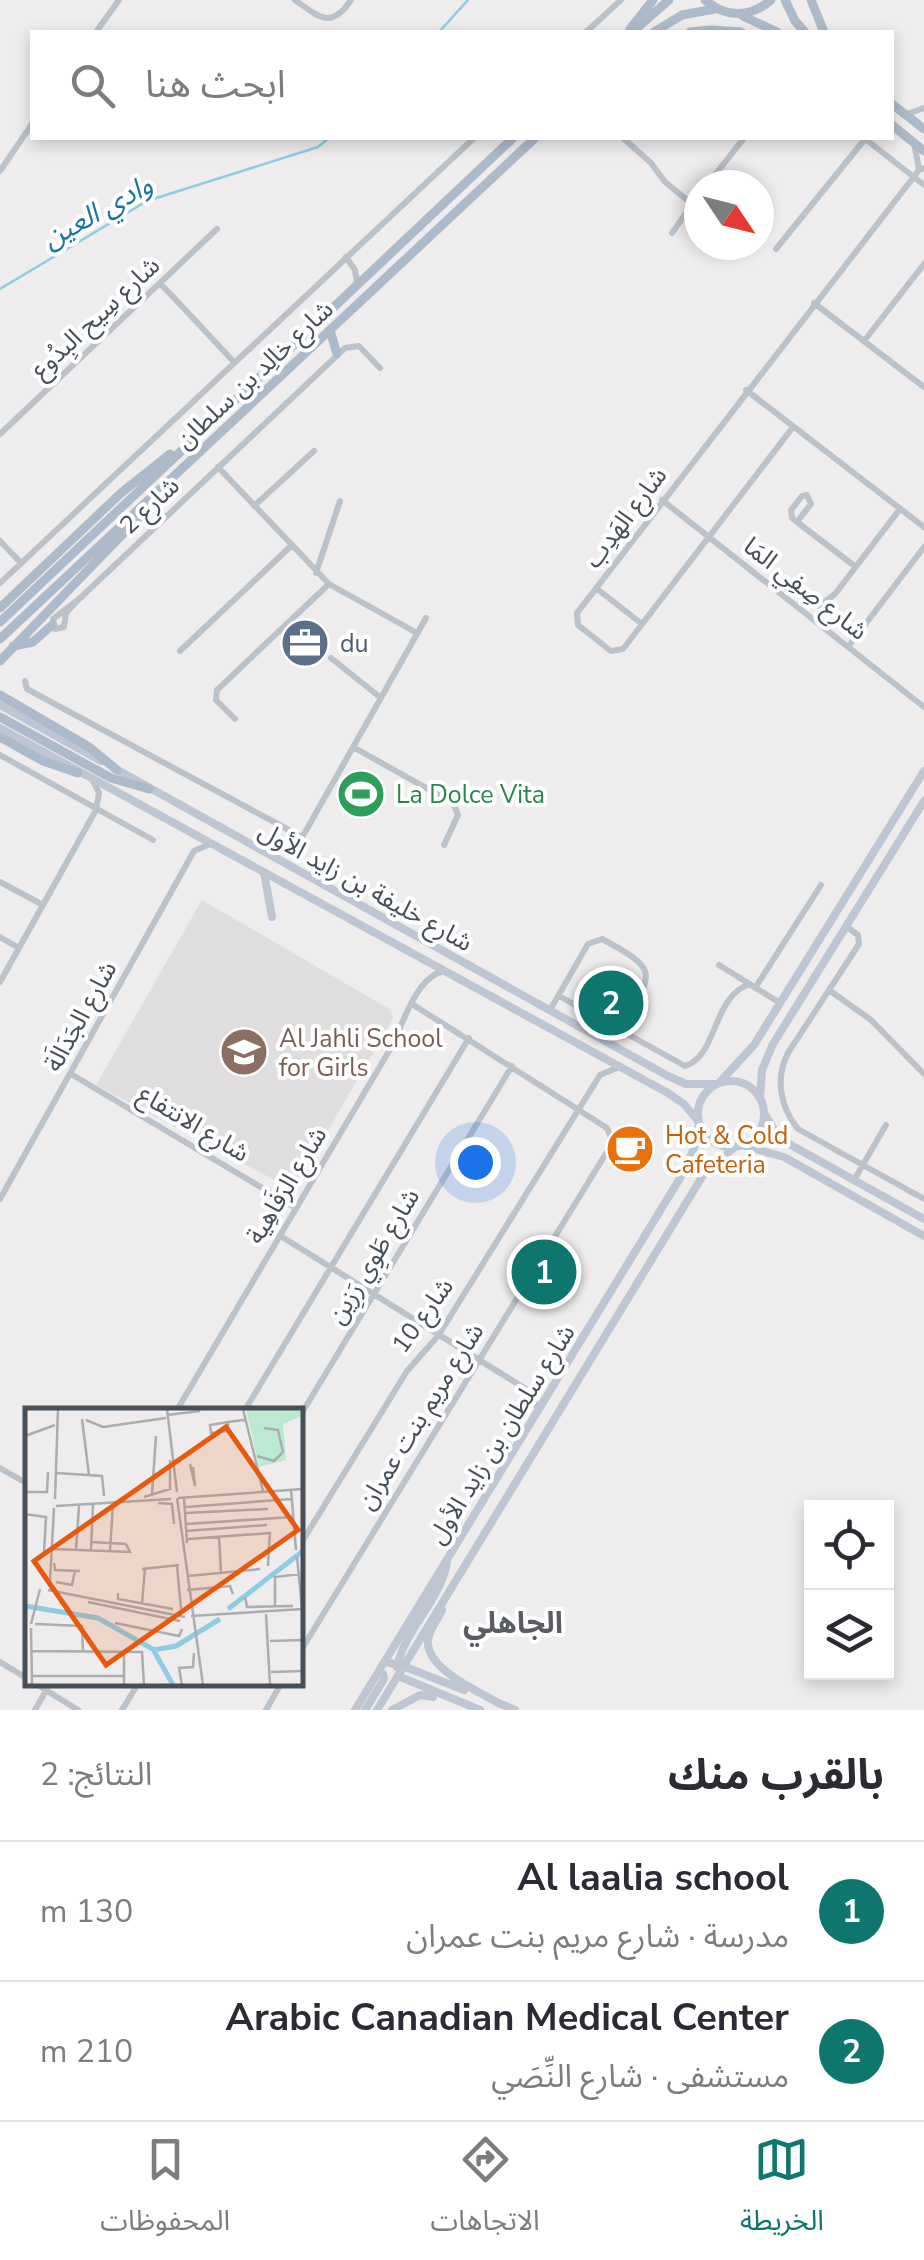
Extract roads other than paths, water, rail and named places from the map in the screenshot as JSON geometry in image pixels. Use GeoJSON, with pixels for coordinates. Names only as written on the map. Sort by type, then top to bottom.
{"type":"FeatureCollection","features":[{"type":"Feature","properties":{"kind":"main road"},"geometry":{"type":"LineString","coordinates":[[630,30],[653,0]]}},
{"type":"Feature","properties":{"kind":"main road"},"geometry":{"type":"LineString","coordinates":[[632,30],[669,0]]}},
{"type":"Feature","properties":{"kind":"main road"},"geometry":{"type":"LineString","coordinates":[[705,0],[717,9],[772,30]]}},
{"type":"Feature","properties":{"kind":"main road"},"geometry":{"type":"LineString","coordinates":[[735,14],[753,12],[770,0]]}},
{"type":"Feature","properties":{"kind":"main road"},"geometry":{"type":"LineString","coordinates":[[785,0],[804,30]]}},
{"type":"Feature","properties":{"kind":"main road"},"geometry":{"type":"LineString","coordinates":[[811,0],[823,30]]}},
{"type":"Feature","properties":{"kind":"main road"},"geometry":{"type":"LineString","coordinates":[[657,30],[682,15],[717,9]]}},
{"type":"Feature","properties":{"kind":"main road"},"geometry":{"type":"LineString","coordinates":[[894,106],[924,129]]}},
{"type":"Feature","properties":{"kind":"main road"},"geometry":{"type":"LineString","coordinates":[[894,127],[924,150]]}},
{"type":"Feature","properties":{"kind":"main road","name":"شارع خالِد بن سلطان"},"geometry":{"type":"LineString","coordinates":[[0,622],[511,140]]}},
{"type":"Feature","properties":{"kind":"main road","name":"شارع خالِد بن سلطان"},"geometry":{"type":"LineString","coordinates":[[0,639],[533,140]]}},
{"type":"Feature","properties":{"kind":"main road"},"geometry":{"type":"LineString","coordinates":[[330,330],[337,354]]}},
{"type":"Feature","properties":{"kind":"main road"},"geometry":{"type":"LineString","coordinates":[[0,608],[121,493],[189,442]]}},
{"type":"Feature","properties":{"kind":"main road"},"geometry":{"type":"LineString","coordinates":[[0,661],[142,518],[187,464]]}},
{"type":"Feature","properties":{"kind":"main road"},"geometry":{"type":"LineString","coordinates":[[13,646],[33,642],[52,626]]}},
{"type":"Feature","properties":{"kind":"main road"},"geometry":{"type":"LineString","coordinates":[[0,695],[90,747],[116,770]]}},
{"type":"Feature","properties":{"kind":"main road","name":"شارع خليفة بن زايد الأول"},"geometry":{"type":"LineString","coordinates":[[0,705],[677,1081],[718,1084]]}},
{"type":"Feature","properties":{"kind":"main road"},"geometry":{"type":"LineString","coordinates":[[0,717],[112,778],[149,789]]}},
{"type":"Feature","properties":{"kind":"main road","name":"شارع خليفة بن زايد الأول"},"geometry":{"type":"LineString","coordinates":[[0,728],[678,1099],[699,1122]]}},
{"type":"Feature","properties":{"kind":"main road"},"geometry":{"type":"LineString","coordinates":[[0,737],[78,773]]}},
{"type":"Feature","properties":{"kind":"main road"},"geometry":{"type":"LineString","coordinates":[[924,771],[748,1054],[701,1102],[699,1122],[712,1141],[784,1157],[924,1236]]}},
{"type":"Feature","properties":{"kind":"main road"},"geometry":{"type":"LineString","coordinates":[[924,801],[769,1053],[762,1070],[760,1098],[764,1112],[785,1141],[924,1219]]}},
{"type":"Feature","properties":{"kind":"main road"},"geometry":{"type":"LineString","coordinates":[[264,872],[272,917]]}},
{"type":"Feature","properties":{"kind":"main road"},"geometry":{"type":"LineString","coordinates":[[718,1084],[746,1084],[760,1098]]}},
{"type":"Feature","properties":{"kind":"main road"},"geometry":{"type":"LineString","coordinates":[[738,1147],[758,1134],[764,1112]]}},
{"type":"Feature","properties":{"kind":"main road","name":"شارع سلطان بن زايد الأول"},"geometry":{"type":"LineString","coordinates":[[355,1710],[685,1170],[699,1122]]}},
{"type":"Feature","properties":{"kind":"main road","name":"شارع سلطان بن زايد الأول"},"geometry":{"type":"LineString","coordinates":[[400,1666],[706,1172],[738,1147]]}},
{"type":"Feature","properties":{"kind":"main road"},"geometry":{"type":"LineString","coordinates":[[376,1710],[398,1676],[442,1582],[448,1558]]}},
{"type":"Feature","properties":{"kind":"main road"},"geometry":{"type":"LineString","coordinates":[[446,1596],[429,1636],[430,1648],[454,1679],[498,1703]]}},
{"type":"Feature","properties":{"kind":"main road"},"geometry":{"type":"LineString","coordinates":[[385,1662],[515,1710]]}},
{"type":"Feature","properties":{"kind":"main road"},"geometry":{"type":"LineString","coordinates":[[366,1710],[384,1678],[384,1674],[377,1674]]}},
{"type":"Feature","properties":{"kind":"main road"},"geometry":{"type":"LineString","coordinates":[[398,1676],[480,1710]]}},
{"type":"Feature","properties":{"kind":"main road"},"geometry":{"type":"LineString","coordinates":[[392,1710],[425,1695],[469,1710]]}},
{"type":"Feature","properties":{"kind":"street"},"geometry":{"type":"LineString","coordinates":[[97,30],[119,0]]}},
{"type":"Feature","properties":{"kind":"street"},"geometry":{"type":"LineString","coordinates":[[295,0],[328,19],[340,15],[352,0]]}},
{"type":"Feature","properties":{"kind":"street"},"geometry":{"type":"LineString","coordinates":[[588,30],[621,0]]}},
{"type":"Feature","properties":{"kind":"street"},"geometry":{"type":"LineString","coordinates":[[904,114],[924,109],[924,129]]}},
{"type":"Feature","properties":{"kind":"street"},"geometry":{"type":"LineString","coordinates":[[0,171],[4,157],[30,126]]}},
{"type":"Feature","properties":{"kind":"street"},"geometry":{"type":"LineString","coordinates":[[0,583],[234,362],[349,260],[472,140]]}},
{"type":"Feature","properties":{"kind":"street"},"geometry":{"type":"LineString","coordinates":[[625,140],[684,198]]}},
{"type":"Feature","properties":{"kind":"street"},"geometry":{"type":"LineString","coordinates":[[719,170],[742,140]]}},
{"type":"Feature","properties":{"kind":"street"},"geometry":{"type":"LineString","coordinates":[[776,250],[862,140]]}},
{"type":"Feature","properties":{"kind":"street"},"geometry":{"type":"LineString","coordinates":[[867,140],[919,171]]}},
{"type":"Feature","properties":{"kind":"street"},"geometry":{"type":"LineString","coordinates":[[914,143],[924,184]]}},
{"type":"Feature","properties":{"kind":"street","name":"شارع الهَدِب"},"geometry":{"type":"LineString","coordinates":[[794,426],[623,650],[616,652],[580,628],[576,612],[919,171]]}},
{"type":"Feature","properties":{"kind":"street"},"geometry":{"type":"LineString","coordinates":[[672,233],[684,216]]}},
{"type":"Feature","properties":{"kind":"street","name":"شارع سِيح البِدُوع"},"geometry":{"type":"LineString","coordinates":[[0,434],[217,229]]}},
{"type":"Feature","properties":{"kind":"street"},"geometry":{"type":"LineString","coordinates":[[349,260],[372,270]]}},
{"type":"Feature","properties":{"kind":"street"},"geometry":{"type":"LineString","coordinates":[[349,260],[358,284]]}},
{"type":"Feature","properties":{"kind":"street"},"geometry":{"type":"LineString","coordinates":[[864,341],[924,264]]}},
{"type":"Feature","properties":{"kind":"street"},"geometry":{"type":"LineString","coordinates":[[160,283],[234,362]]}},
{"type":"Feature","properties":{"kind":"street"},"geometry":{"type":"LineString","coordinates":[[814,303],[924,387]]}},
{"type":"Feature","properties":{"kind":"street"},"geometry":{"type":"LineString","coordinates":[[337,354],[356,344],[380,368]]}},
{"type":"Feature","properties":{"kind":"street","name":"شارع 2"},"geometry":{"type":"LineString","coordinates":[[52,626],[337,354]]}},
{"type":"Feature","properties":{"kind":"street"},"geometry":{"type":"LineString","coordinates":[[746,390],[924,527]]}},
{"type":"Feature","properties":{"kind":"street"},"geometry":{"type":"LineString","coordinates":[[254,506],[314,451]]}},
{"type":"Feature","properties":{"kind":"street"},"geometry":{"type":"LineString","coordinates":[[218,467],[329,584],[417,634]]}},
{"type":"Feature","properties":{"kind":"street"},"geometry":{"type":"LineString","coordinates":[[316,572],[340,500]]}},
{"type":"Feature","properties":{"kind":"street","name":"شارع صِفِي المَا"},"geometry":{"type":"LineString","coordinates":[[662,500],[924,706]]}},
{"type":"Feature","properties":{"kind":"street"},"geometry":{"type":"LineString","coordinates":[[819,606],[835,594],[900,509]]}},
{"type":"Feature","properties":{"kind":"street"},"geometry":{"type":"LineString","coordinates":[[797,522],[856,567]]}},
{"type":"Feature","properties":{"kind":"street"},"geometry":{"type":"LineString","coordinates":[[0,541],[21,563]]}},
{"type":"Feature","properties":{"kind":"street"},"geometry":{"type":"LineString","coordinates":[[180,651],[291,546]]}},
{"type":"Feature","properties":{"kind":"street"},"geometry":{"type":"LineString","coordinates":[[848,647],[924,548]]}},
{"type":"Feature","properties":{"kind":"street"},"geometry":{"type":"LineString","coordinates":[[235,719],[216,700],[217,690],[329,584]]}},
{"type":"Feature","properties":{"kind":"street"},"geometry":{"type":"LineString","coordinates":[[596,588],[642,624]]}},
{"type":"Feature","properties":{"kind":"street"},"geometry":{"type":"LineString","coordinates":[[277,859],[294,850],[426,618]]}},
{"type":"Feature","properties":{"kind":"street"},"geometry":{"type":"LineString","coordinates":[[332,658],[380,698]]}},
{"type":"Feature","properties":{"kind":"street"},"geometry":{"type":"LineString","coordinates":[[26,681],[28,690],[302,837]]}},
{"type":"Feature","properties":{"kind":"street"},"geometry":{"type":"LineString","coordinates":[[353,747],[454,804],[458,815],[444,845]]}},
{"type":"Feature","properties":{"kind":"street"},"geometry":{"type":"LineString","coordinates":[[0,755],[154,840]]}},
{"type":"Feature","properties":{"kind":"street"},"geometry":{"type":"LineString","coordinates":[[92,780],[99,790],[97,807]]}},
{"type":"Feature","properties":{"kind":"street"},"geometry":{"type":"LineString","coordinates":[[0,982],[97,807],[110,794],[120,794]]}},
{"type":"Feature","properties":{"kind":"street"},"geometry":{"type":"LineString","coordinates":[[190,832],[194,851],[212,843]]}},
{"type":"Feature","properties":{"kind":"street"},"geometry":{"type":"LineString","coordinates":[[294,850],[297,871]]}},
{"type":"Feature","properties":{"kind":"street","name":"شارع الجَدَالَة"},"geometry":{"type":"LineString","coordinates":[[0,1199],[194,851]]}},
{"type":"Feature","properties":{"kind":"street"},"geometry":{"type":"LineString","coordinates":[[0,882],[43,905]]}},
{"type":"Feature","properties":{"kind":"street"},"geometry":{"type":"LineString","coordinates":[[559,996],[678,1064],[689,1066],[698,1059],[731,995],[752,986],[820,885]]}},
{"type":"Feature","properties":{"kind":"street"},"geometry":{"type":"LineString","coordinates":[[847,927],[858,935],[859,944],[788,1053],[780,1084],[789,1115],[798,1129],[924,1198]]}},
{"type":"Feature","properties":{"kind":"street"},"geometry":{"type":"LineString","coordinates":[[0,937],[19,948]]}},
{"type":"Feature","properties":{"kind":"street"},"geometry":{"type":"LineString","coordinates":[[550,1010],[588,944],[604,940],[642,964],[647,974],[618,1030]]}},
{"type":"Feature","properties":{"kind":"street"},"geometry":{"type":"LineString","coordinates":[[426,959],[428,979]]}},
{"type":"Feature","properties":{"kind":"street"},"geometry":{"type":"LineString","coordinates":[[719,965],[780,1003]]}},
{"type":"Feature","properties":{"kind":"street"},"geometry":{"type":"LineString","coordinates":[[428,979],[437,972],[448,972]]}},
{"type":"Feature","properties":{"kind":"street","name":"شارع الرَفَاهِية"},"geometry":{"type":"LineString","coordinates":[[178,1408],[428,979]]}},
{"type":"Feature","properties":{"kind":"street"},"geometry":{"type":"LineString","coordinates":[[829,990],[871,1020],[924,1074]]}},
{"type":"Feature","properties":{"kind":"street","name":"شارع مريم بنت عمران"},"geometry":{"type":"LineString","coordinates":[[302,1644],[612,1145],[609,1130],[412,1004]]}},
{"type":"Feature","properties":{"kind":"street"},"geometry":{"type":"LineString","coordinates":[[246,1408],[469,1038]]}},
{"type":"Feature","properties":{"kind":"street"},"geometry":{"type":"LineString","coordinates":[[579,1109],[600,1075],[596,1053]]}},
{"type":"Feature","properties":{"kind":"street","name":"شارع طَوِي رَزِين"},"geometry":{"type":"LineString","coordinates":[[302,1413],[512,1066]]}},
{"type":"Feature","properties":{"kind":"street"},"geometry":{"type":"LineString","coordinates":[[600,1075],[620,1067]]}},
{"type":"Feature","properties":{"kind":"street","name":"شارع الانتفاع"},"geometry":{"type":"LineString","coordinates":[[71,1074],[296,1208]]}},
{"type":"Feature","properties":{"kind":"street","name":"شارع 10"},"geometry":{"type":"LineString","coordinates":[[302,1542],[407,1371],[438,1336],[579,1109]]}},
{"type":"Feature","properties":{"kind":"street"},"geometry":{"type":"LineString","coordinates":[[854,1180],[886,1126]]}},
{"type":"Feature","properties":{"kind":"street"},"geometry":{"type":"LineString","coordinates":[[279,1236],[529,1391],[539,1411]]}},
{"type":"Feature","properties":{"kind":"street"},"geometry":{"type":"LineString","coordinates":[[532,1274],[567,1297]]}},
{"type":"Feature","properties":{"kind":"street"},"geometry":{"type":"LineString","coordinates":[[529,1391],[552,1390]]}},
{"type":"Feature","properties":{"kind":"street"},"geometry":{"type":"LineString","coordinates":[[0,1468],[25,1482]]}},
{"type":"Feature","properties":{"kind":"street"},"geometry":{"type":"LineString","coordinates":[[0,1662],[25,1678]]}},
{"type":"Feature","properties":{"kind":"street"},"geometry":{"type":"LineString","coordinates":[[36,1685],[78,1710]]}},
{"type":"Feature","properties":{"kind":"street"},"geometry":{"type":"LineString","coordinates":[[35,1710],[49,1685]]}},
{"type":"Feature","properties":{"kind":"street"},"geometry":{"type":"LineString","coordinates":[[122,1710],[137,1685]]}},
{"type":"Feature","properties":{"kind":"street"},"geometry":{"type":"LineString","coordinates":[[266,1710],[280,1685]]}},
{"type":"Feature","properties":{"kind":"waterway","name":"وادي العين"},"geometry":{"type":"LineString","coordinates":[[441,30],[468,0]]}},
{"type":"Feature","properties":{"kind":"waterway","name":"وادي العين"},"geometry":{"type":"LineString","coordinates":[[0,289],[147,201],[318,147],[327,140]]}},
{"type":"Feature","properties":{"kind":"place","name":"du"},"geometry":{"type":"Point","coordinates":[305,643]}},
{"type":"Feature","properties":{"kind":"place","name":"La Dolce Vita"},"geometry":{"type":"Point","coordinates":[361,794]}},
{"type":"Feature","properties":{"kind":"place","name":"Arabic Canadian Medical Center"},"geometry":{"type":"Point","coordinates":[611,1003]}},
{"type":"Feature","properties":{"kind":"place","name":"Al Jahli School for Girls"},"geometry":{"type":"Point","coordinates":[244,1052]}},
{"type":"Feature","properties":{"kind":"place","name":"Hot & Cold Cafeteria"},"geometry":{"type":"Point","coordinates":[630,1149]}},
{"type":"Feature","properties":{"kind":"place","name":"Al laalia school"},"geometry":{"type":"Point","coordinates":[544,1272]}},
{"type":"Feature","properties":{"kind":"district","name":"الجاهلي"},"geometry":{"type":"Point","coordinates":[513,1623]}}]}
